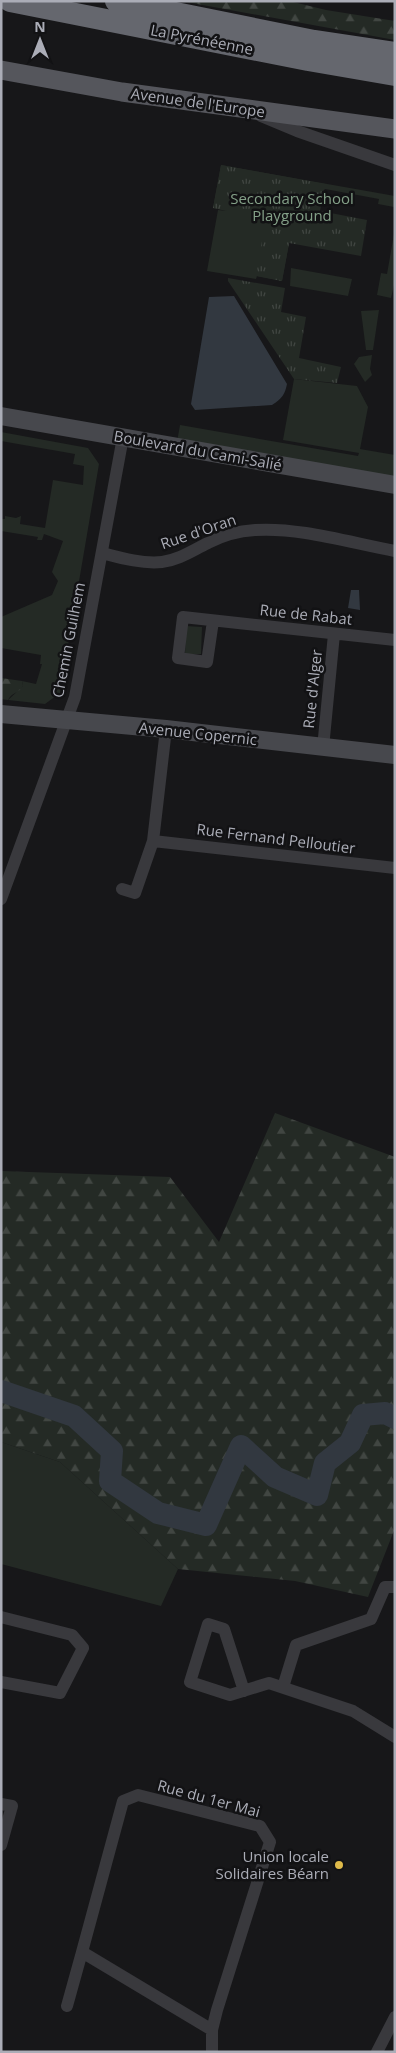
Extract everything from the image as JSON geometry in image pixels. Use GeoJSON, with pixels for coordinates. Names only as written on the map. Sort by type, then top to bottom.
{"type":"FeatureCollection","features":[{"type":"Feature","properties":{"kind":"highway","name":"La Pyrénéenne"},"geometry":{"type":"LineString","coordinates":[[10,1],[308,60],[395,75]]}},
{"type":"Feature","properties":{"kind":"highway","name":"La Pyrénéenne"},"geometry":{"type":"LineString","coordinates":[[116,1],[314,41],[395,53]]}},
{"type":"Feature","properties":{"kind":"main road","name":"Avenue de l'Europe"},"geometry":{"type":"LineString","coordinates":[[1,70],[122,92],[395,128]]}},
{"type":"Feature","properties":{"kind":"street"},"geometry":{"type":"LineString","coordinates":[[243,108],[297,132],[395,166]]}},
{"type":"Feature","properties":{"kind":"street","name":"Boulevard du Cami-Salié"},"geometry":{"type":"LineString","coordinates":[[1,416],[395,485]]}},
{"type":"Feature","properties":{"kind":"street","name":"Chemin Guilhem"},"geometry":{"type":"LineString","coordinates":[[1,899],[75,698],[123,437]]}},
{"type":"Feature","properties":{"kind":"street","name":"Rue d'Oran"},"geometry":{"type":"LineString","coordinates":[[102,552],[138,561],[162,562],[183,556],[232,533],[254,530],[282,530],[395,551]]}},
{"type":"Feature","properties":{"kind":"street","name":"Rue de Rabat"},"geometry":{"type":"LineString","coordinates":[[213,621],[395,640]]}},
{"type":"Feature","properties":{"kind":"street","name":"Rue d'Alger"},"geometry":{"type":"LineString","coordinates":[[323,748],[334,634]]}},
{"type":"Feature","properties":{"kind":"street","name":"Avenue Copernic"},"geometry":{"type":"LineString","coordinates":[[1,714],[166,729],[395,755]]}},
{"type":"Feature","properties":{"kind":"street"},"geometry":{"type":"LineString","coordinates":[[122,888],[135,893],[153,841],[166,729]]}},
{"type":"Feature","properties":{"kind":"street","name":"Rue Fernand Pelloutier"},"geometry":{"type":"LineString","coordinates":[[153,841],[395,868]]}},
{"type":"Feature","properties":{"kind":"street"},"geometry":{"type":"LineString","coordinates":[[283,1687],[296,1645],[371,1619],[390,1587]]}},
{"type":"Feature","properties":{"kind":"street"},"geometry":{"type":"LineString","coordinates":[[1,1617],[72,1635],[83,1648],[60,1693],[1,1682]]}},
{"type":"Feature","properties":{"kind":"street"},"geometry":{"type":"LineString","coordinates":[[244,1691],[224,1628],[208,1624],[190,1682],[230,1695],[244,1691],[269,1682],[354,1711],[395,1737]]}},
{"type":"Feature","properties":{"kind":"street","name":"Rue du 1er Mai"},"geometry":{"type":"LineString","coordinates":[[67,2006],[123,1801],[138,1795],[260,1826],[270,1842],[212,2030],[212,2052]]}},
{"type":"Feature","properties":{"kind":"street"},"geometry":{"type":"LineString","coordinates":[[1,1804],[12,1806],[1,1846]]}},
{"type":"Feature","properties":{"kind":"street"},"geometry":{"type":"LineString","coordinates":[[82,1952],[212,2030]]}},
{"type":"Feature","properties":{"kind":"street"},"geometry":{"type":"LineString","coordinates":[[377,2052],[395,2017]]}},
{"type":"Feature","properties":{"kind":"green space"},"geometry":{"type":"Polygon","coordinates":[[[181,1],[289,1],[326,10],[395,21],[395,40],[181,1]]]}},
{"type":"Feature","properties":{"kind":"green space","name":"Secondary School Playground"},"geometry":{"type":"Polygon","coordinates":[[[221,165],[395,196],[394,207],[378,204],[379,199],[325,189],[292,228],[282,281],[257,276],[256,279],[207,271],[218,210],[227,211],[213,208],[221,165]]]}},
{"type":"Feature","properties":{"kind":"green space","name":"Secondary School Playground"},"geometry":{"type":"Polygon","coordinates":[[[221,165],[325,184],[320,211],[367,220],[361,256],[289,243],[282,281],[256,276],[266,218],[213,208],[221,165]]]}},
{"type":"Feature","properties":{"kind":"green space"},"geometry":{"type":"Polygon","coordinates":[[[395,228],[395,281],[391,298],[377,295],[381,273],[387,274],[395,228]]]}},
{"type":"Feature","properties":{"kind":"green space"},"geometry":{"type":"Polygon","coordinates":[[[291,268],[352,279],[348,296],[290,286],[291,268]]]}},
{"type":"Feature","properties":{"kind":"green space"},"geometry":{"type":"Polygon","coordinates":[[[228,278],[285,288],[281,312],[306,317],[299,358],[341,367],[337,383],[294,379],[228,281],[228,278]]]}},
{"type":"Feature","properties":{"kind":"green space"},"geometry":{"type":"Polygon","coordinates":[[[379,310],[373,350],[366,350],[361,311],[379,310]]]}},
{"type":"Feature","properties":{"kind":"green space"},"geometry":{"type":"Polygon","coordinates":[[[372,355],[370,369],[372,375],[365,382],[354,364],[359,357],[372,355]]]}},
{"type":"Feature","properties":{"kind":"green space"},"geometry":{"type":"Polygon","coordinates":[[[294,379],[357,386],[368,407],[360,449],[395,455],[395,480],[177,442],[180,425],[358,456],[359,453],[283,440],[294,379]]]}},
{"type":"Feature","properties":{"kind":"green space"},"geometry":{"type":"Polygon","coordinates":[[[1,432],[88,448],[99,464],[60,693],[45,704],[8,700],[23,686],[22,681],[36,684],[42,664],[40,664],[41,655],[1,648],[1,617],[52,595],[58,581],[52,572],[63,541],[44,534],[42,540],[37,540],[38,537],[1,531],[1,519],[5,519],[5,516],[16,518],[21,516],[20,524],[45,528],[53,480],[83,485],[84,466],[73,464],[75,454],[1,441],[1,432]]]}},
{"type":"Feature","properties":{"kind":"green space"},"geometry":{"type":"Polygon","coordinates":[[[186,626],[202,627],[201,654],[185,654],[186,626]]]}},
{"type":"Feature","properties":{"kind":"green space"},"geometry":{"type":"Polygon","coordinates":[[[1,678],[22,681],[23,686],[8,700],[1,699],[1,678]]]}},
{"type":"Feature","properties":{"kind":"green space"},"geometry":{"type":"Polygon","coordinates":[[[275,1113],[395,1157],[395,1528],[368,1597],[295,1581],[178,1569],[60,1462],[1,1442],[1,1171],[170,1177],[219,1242],[275,1113]]]}},
{"type":"Feature","properties":{"kind":"green space"},"geometry":{"type":"Polygon","coordinates":[[[1,1442],[60,1462],[178,1569],[161,1606],[1,1564],[1,1442]]]}},
{"type":"Feature","properties":{"kind":"shaded area"},"geometry":{"type":"Polygon","coordinates":[[[234,296],[287,384],[285,391],[281,398],[272,405],[195,410],[191,404],[209,297],[234,296]]]}},
{"type":"Feature","properties":{"kind":"shaded area"},"geometry":{"type":"Polygon","coordinates":[[[351,590],[359,590],[360,610],[348,608],[351,590]]]}},
{"type":"Feature","properties":{"kind":"waterway"},"geometry":{"type":"LineString","coordinates":[[1,1391],[74,1416],[112,1451],[110,1481],[158,1513],[206,1525],[241,1446],[275,1477],[317,1495],[325,1463],[350,1443],[363,1415],[385,1413],[395,1418]]}},
{"type":"Feature","properties":{"kind":"place","name":"Union locale Solidaires Béarn"},"geometry":{"type":"Point","coordinates":[339,1865]}}]}
